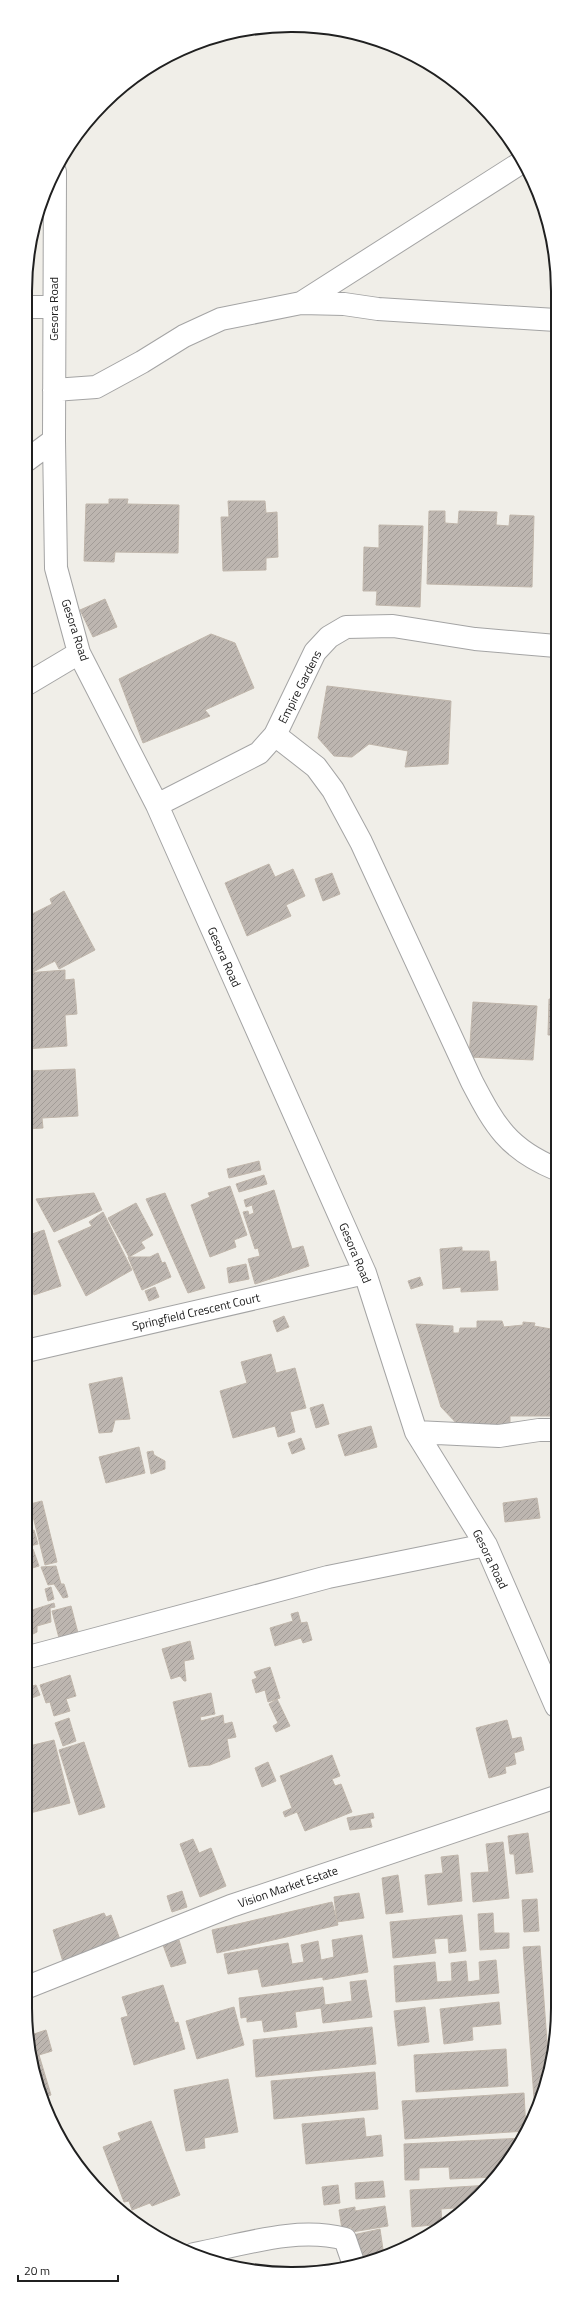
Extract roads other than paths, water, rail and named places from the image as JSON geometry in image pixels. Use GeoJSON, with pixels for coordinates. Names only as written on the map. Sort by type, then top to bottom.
{"type":"FeatureCollection","features":[{"type":"Feature","properties":{"kind":"street"},"geometry":{"type":"LineString","coordinates":[[301,303],[518,165]]}},
{"type":"Feature","properties":{"kind":"street","name":"Gesora Road"},"geometry":{"type":"LineString","coordinates":[[54,188],[54,440],[56,568],[79,653],[157,805],[365,1273],[416,1432],[486,1545],[551,1694]]}},
{"type":"Feature","properties":{"kind":"street"},"geometry":{"type":"LineString","coordinates":[[54,390],[96,386],[142,362],[184,336],[221,319],[301,303],[344,304],[378,308],[551,320]]}},
{"type":"Feature","properties":{"kind":"street"},"geometry":{"type":"LineString","coordinates":[[32,307],[54,307]]}},
{"type":"Feature","properties":{"kind":"street"},"geometry":{"type":"LineString","coordinates":[[32,456],[54,440]]}},
{"type":"Feature","properties":{"kind":"street","name":"Empire Gardens"},"geometry":{"type":"LineString","coordinates":[[157,805],[259,753],[275,735],[315,652],[329,637],[346,627],[393,626],[475,639],[551,646]]}},
{"type":"Feature","properties":{"kind":"street"},"geometry":{"type":"LineString","coordinates":[[32,681],[79,653]]}},
{"type":"Feature","properties":{"kind":"street"},"geometry":{"type":"LineString","coordinates":[[275,735],[316,767],[333,790],[361,842],[491,1120],[510,1142],[533,1160],[551,1167]]}},
{"type":"Feature","properties":{"kind":"street","name":"Springfield Crescent Court"},"geometry":{"type":"LineString","coordinates":[[32,1350],[365,1273]]}},
{"type":"Feature","properties":{"kind":"street"},"geometry":{"type":"LineString","coordinates":[[416,1432],[499,1436],[538,1430],[551,1430]]}},
{"type":"Feature","properties":{"kind":"street"},"geometry":{"type":"LineString","coordinates":[[32,1656],[328,1577],[486,1545]]}},
{"type":"Feature","properties":{"kind":"street","name":"Vision Market Estate"},"geometry":{"type":"LineString","coordinates":[[32,1985],[231,1906],[551,1799]]}},
{"type":"Feature","properties":{"kind":"street"},"geometry":{"type":"LineString","coordinates":[[205,2252],[302,2233],[326,2234],[345,2239],[352,2260]]}}]}
